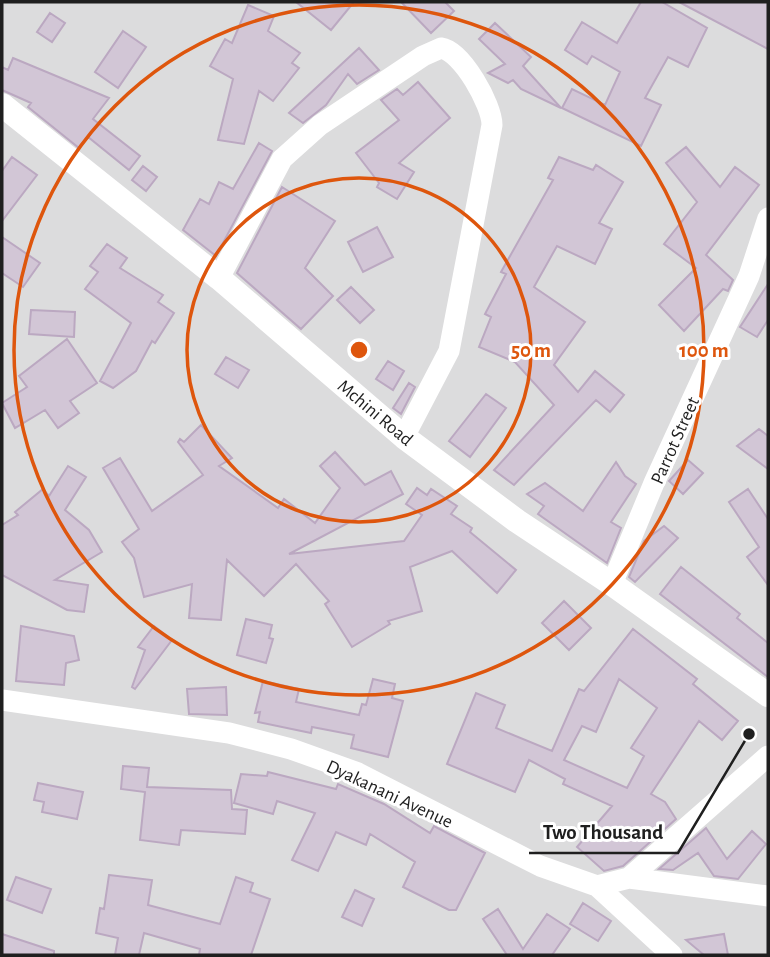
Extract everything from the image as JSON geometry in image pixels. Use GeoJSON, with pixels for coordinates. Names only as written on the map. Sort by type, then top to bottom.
{"type":"FeatureCollection","features":[{"type":"Feature","properties":{"kind":"street"},"geometry":{"type":"LineString","coordinates":[[219,278],[265,186],[282,159],[320,125],[423,56],[441,48],[455,55],[489,103],[492,125],[449,351],[404,437]]}},
{"type":"Feature","properties":{"kind":"street","name":"Mchini Road"},"geometry":{"type":"LineString","coordinates":[[2,105],[219,278],[404,437],[517,521],[612,584],[768,695]]}},
{"type":"Feature","properties":{"kind":"street","name":"Parrot Street"},"geometry":{"type":"LineString","coordinates":[[612,584],[654,484],[749,276],[768,218]]}},
{"type":"Feature","properties":{"kind":"street","name":"Dyakanani Avenue"},"geometry":{"type":"LineString","coordinates":[[2,700],[229,733],[291,749],[358,774],[540,866],[597,886]]}},
{"type":"Feature","properties":{"kind":"street"},"geometry":{"type":"LineString","coordinates":[[629,878],[768,756]]}},
{"type":"Feature","properties":{"kind":"street"},"geometry":{"type":"LineString","coordinates":[[597,886],[629,878],[768,896]]}},
{"type":"Feature","properties":{"kind":"street"},"geometry":{"type":"LineString","coordinates":[[597,886],[672,955]]}},
{"type":"Feature","properties":{"kind":"shaded area"},"geometry":{"type":"Polygon","coordinates":[[[2,2],[768,2],[768,955],[2,955],[2,2]]]}},
{"type":"Feature","properties":{"kind":"building"},"geometry":{"type":"Polygon","coordinates":[[[296,2],[354,2],[331,30],[296,2]]]}},
{"type":"Feature","properties":{"kind":"building"},"geometry":{"type":"Polygon","coordinates":[[[401,2],[445,2],[454,11],[431,33],[401,2]]]}},
{"type":"Feature","properties":{"kind":"building"},"geometry":{"type":"Polygon","coordinates":[[[641,2],[662,2],[707,28],[688,67],[668,57],[645,98],[661,105],[641,146],[562,108],[572,89],[605,105],[620,72],[592,56],[587,64],[565,50],[582,22],[617,43],[641,2]]]}},
{"type":"Feature","properties":{"kind":"building"},"geometry":{"type":"Polygon","coordinates":[[[679,2],[768,2],[768,49],[679,2]]]}},
{"type":"Feature","properties":{"kind":"building"},"geometry":{"type":"Polygon","coordinates":[[[248,5],[274,16],[268,31],[300,53],[292,63],[299,68],[273,101],[259,91],[244,144],[218,140],[233,79],[210,66],[225,39],[232,43],[248,5]]]}},
{"type":"Feature","properties":{"kind":"building"},"geometry":{"type":"Polygon","coordinates":[[[50,13],[65,23],[52,42],[37,32],[50,13]]]}},
{"type":"Feature","properties":{"kind":"building"},"geometry":{"type":"Polygon","coordinates":[[[495,23],[531,57],[523,66],[561,108],[521,89],[513,80],[508,83],[488,73],[505,64],[479,39],[495,23]]]}},
{"type":"Feature","properties":{"kind":"building"},"geometry":{"type":"Polygon","coordinates":[[[123,31],[146,47],[118,88],[95,72],[123,31]]]}},
{"type":"Feature","properties":{"kind":"building"},"geometry":{"type":"Polygon","coordinates":[[[359,48],[379,70],[357,84],[348,74],[326,105],[303,123],[289,113],[359,48]]]}},
{"type":"Feature","properties":{"kind":"building"},"geometry":{"type":"Polygon","coordinates":[[[13,58],[109,98],[93,119],[140,156],[129,170],[88,137],[79,148],[28,107],[31,103],[2,90],[2,67],[8,70],[13,58]]]}},
{"type":"Feature","properties":{"kind":"building"},"geometry":{"type":"Polygon","coordinates":[[[418,82],[450,118],[399,163],[414,172],[397,199],[377,187],[379,183],[356,153],[399,120],[381,100],[397,89],[403,95],[418,82]]]}},
{"type":"Feature","properties":{"kind":"building"},"geometry":{"type":"Polygon","coordinates":[[[259,143],[272,151],[216,256],[183,230],[200,199],[209,204],[219,182],[233,189],[259,143]]]}},
{"type":"Feature","properties":{"kind":"building"},"geometry":{"type":"Polygon","coordinates":[[[686,147],[720,187],[735,167],[759,185],[706,255],[733,280],[728,291],[723,289],[684,331],[659,305],[696,268],[664,244],[697,202],[666,163],[686,147]]]}},
{"type":"Feature","properties":{"kind":"building"},"geometry":{"type":"Polygon","coordinates":[[[12,157],[37,175],[2,221],[2,171],[12,157]]]}},
{"type":"Feature","properties":{"kind":"building"},"geometry":{"type":"Polygon","coordinates":[[[559,157],[593,170],[596,165],[623,182],[599,223],[612,229],[595,264],[557,246],[534,287],[585,322],[554,365],[578,392],[595,371],[624,395],[610,412],[596,400],[514,485],[494,470],[554,405],[515,362],[479,347],[491,317],[485,314],[506,274],[501,272],[553,180],[548,178],[559,157]]]}},
{"type":"Feature","properties":{"kind":"building"},"geometry":{"type":"Polygon","coordinates":[[[143,166],[157,177],[146,191],[132,180],[143,166]]]}},
{"type":"Feature","properties":{"kind":"building"},"geometry":{"type":"Polygon","coordinates":[[[282,187],[335,221],[305,268],[333,296],[301,329],[237,273],[282,187]]]}},
{"type":"Feature","properties":{"kind":"building"},"geometry":{"type":"Polygon","coordinates":[[[377,227],[393,257],[363,272],[348,242],[377,227]]]}},
{"type":"Feature","properties":{"kind":"building"},"geometry":{"type":"Polygon","coordinates":[[[2,237],[40,263],[23,287],[2,273],[2,237]]]}},
{"type":"Feature","properties":{"kind":"building"},"geometry":{"type":"Polygon","coordinates":[[[107,244],[127,258],[120,268],[163,295],[158,302],[174,313],[155,343],[152,341],[136,371],[113,388],[100,381],[131,323],[85,289],[98,272],[90,266],[107,244]]]}},
{"type":"Feature","properties":{"kind":"building"},"geometry":{"type":"Polygon","coordinates":[[[768,284],[768,320],[757,337],[740,327],[768,284]]]}},
{"type":"Feature","properties":{"kind":"building"},"geometry":{"type":"Polygon","coordinates":[[[351,287],[374,310],[360,323],[337,300],[351,287]]]}},
{"type":"Feature","properties":{"kind":"building"},"geometry":{"type":"Polygon","coordinates":[[[31,310],[75,312],[74,337],[29,334],[31,310]]]}},
{"type":"Feature","properties":{"kind":"building"},"geometry":{"type":"Polygon","coordinates":[[[67,339],[97,383],[70,401],[79,413],[58,428],[45,410],[15,428],[2,403],[27,387],[19,376],[67,339]]]}},
{"type":"Feature","properties":{"kind":"building"},"geometry":{"type":"Polygon","coordinates":[[[226,357],[249,370],[238,388],[215,374],[226,357]]]}},
{"type":"Feature","properties":{"kind":"building"},"geometry":{"type":"Polygon","coordinates":[[[388,361],[404,371],[393,390],[376,379],[388,361]]]}},
{"type":"Feature","properties":{"kind":"building"},"geometry":{"type":"Polygon","coordinates":[[[409,383],[415,387],[401,414],[393,408],[409,383]]]}},
{"type":"Feature","properties":{"kind":"building"},"geometry":{"type":"Polygon","coordinates":[[[486,394],[506,408],[470,457],[449,441],[486,394]]]}},
{"type":"Feature","properties":{"kind":"building"},"geometry":{"type":"Polygon","coordinates":[[[201,425],[232,458],[219,466],[278,508],[284,499],[315,523],[340,488],[320,466],[335,452],[365,485],[391,471],[403,494],[289,554],[404,541],[422,515],[406,504],[417,488],[427,495],[431,489],[457,506],[451,514],[472,528],[470,532],[516,570],[497,593],[452,551],[410,567],[422,611],[388,621],[390,624],[352,647],[325,604],[329,601],[296,564],[264,596],[227,560],[221,620],[189,618],[192,584],[144,597],[134,558],[122,542],[139,529],[103,468],[120,458],[152,511],[203,475],[178,442],[180,439],[184,442],[201,425]]]}},
{"type":"Feature","properties":{"kind":"building"},"geometry":{"type":"Polygon","coordinates":[[[759,429],[768,436],[768,469],[737,446],[759,429]]]}},
{"type":"Feature","properties":{"kind":"building"},"geometry":{"type":"Polygon","coordinates":[[[688,460],[703,473],[683,494],[669,481],[688,460]]]}},
{"type":"Feature","properties":{"kind":"building"},"geometry":{"type":"Polygon","coordinates":[[[616,462],[625,476],[636,484],[611,522],[621,528],[607,563],[538,514],[544,506],[527,494],[545,483],[583,511],[616,462]]]}},
{"type":"Feature","properties":{"kind":"building"},"geometry":{"type":"Polygon","coordinates":[[[68,466],[86,477],[65,510],[89,530],[102,552],[55,580],[88,585],[84,612],[67,610],[2,575],[2,525],[18,515],[15,512],[43,489],[49,496],[68,466]]]}},
{"type":"Feature","properties":{"kind":"building"},"geometry":{"type":"Polygon","coordinates":[[[748,489],[768,519],[768,585],[747,557],[759,547],[729,502],[748,489]]]}},
{"type":"Feature","properties":{"kind":"building"},"geometry":{"type":"Polygon","coordinates":[[[664,526],[678,538],[635,582],[629,577],[644,541],[664,526]]]}},
{"type":"Feature","properties":{"kind":"building"},"geometry":{"type":"Polygon","coordinates":[[[681,567],[740,614],[737,618],[768,643],[768,677],[660,594],[681,567]]]}},
{"type":"Feature","properties":{"kind":"building"},"geometry":{"type":"Polygon","coordinates":[[[564,601],[591,628],[569,650],[542,623],[564,601]]]}},
{"type":"Feature","properties":{"kind":"building"},"geometry":{"type":"Polygon","coordinates":[[[246,619],[272,625],[269,638],[273,639],[266,663],[237,655],[246,619]]]}},
{"type":"Feature","properties":{"kind":"building"},"geometry":{"type":"Polygon","coordinates":[[[21,626],[74,636],[79,660],[66,663],[64,685],[16,681],[21,626]]]}},
{"type":"Feature","properties":{"kind":"building"},"geometry":{"type":"Polygon","coordinates":[[[154,626],[172,640],[135,689],[132,687],[145,650],[138,647],[154,626]]]}},
{"type":"Feature","properties":{"kind":"building"},"geometry":{"type":"Polygon","coordinates":[[[633,629],[697,679],[693,684],[738,721],[722,740],[699,721],[651,794],[665,802],[676,819],[623,866],[604,871],[577,847],[612,806],[563,784],[565,779],[529,760],[515,792],[447,764],[476,693],[505,705],[496,728],[552,751],[579,689],[584,691],[633,629]],[[619,679],[596,732],[582,726],[564,760],[627,788],[644,756],[631,748],[657,708],[619,679]]]}},
{"type":"Feature","properties":{"kind":"building"},"geometry":{"type":"Polygon","coordinates":[[[373,679],[395,684],[392,698],[403,701],[388,757],[351,748],[354,735],[312,727],[311,733],[258,722],[260,712],[255,713],[263,681],[299,689],[296,702],[359,715],[362,704],[366,705],[373,679]]]}},
{"type":"Feature","properties":{"kind":"building"},"geometry":{"type":"Polygon","coordinates":[[[226,687],[227,715],[189,714],[187,689],[226,687]]]}},
{"type":"Feature","properties":{"kind":"building"},"geometry":{"type":"Polygon","coordinates":[[[123,766],[149,768],[147,787],[231,790],[232,809],[247,810],[245,834],[181,830],[179,845],[140,840],[145,792],[121,789],[123,766]]]}},
{"type":"Feature","properties":{"kind":"building"},"geometry":{"type":"Polygon","coordinates":[[[268,772],[336,789],[338,784],[384,804],[430,833],[434,826],[485,853],[456,910],[449,910],[403,887],[415,862],[370,834],[366,845],[336,832],[318,871],[292,860],[315,813],[277,801],[273,814],[234,803],[241,774],[267,776],[268,772]]]}},
{"type":"Feature","properties":{"kind":"building"},"geometry":{"type":"Polygon","coordinates":[[[38,783],[83,792],[77,819],[42,812],[44,802],[34,800],[38,783]]]}},
{"type":"Feature","properties":{"kind":"building"},"geometry":{"type":"Polygon","coordinates":[[[706,828],[727,859],[752,831],[766,844],[738,879],[714,876],[698,853],[673,870],[659,869],[706,828]]]}},
{"type":"Feature","properties":{"kind":"building"},"geometry":{"type":"Polygon","coordinates":[[[109,875],[152,880],[148,905],[220,924],[236,877],[253,883],[250,892],[270,899],[251,955],[199,955],[200,949],[144,933],[139,955],[115,955],[118,938],[96,933],[100,908],[104,909],[109,875]]]}},
{"type":"Feature","properties":{"kind":"building"},"geometry":{"type":"Polygon","coordinates":[[[16,877],[51,889],[42,913],[7,900],[16,877]]]}},
{"type":"Feature","properties":{"kind":"building"},"geometry":{"type":"Polygon","coordinates":[[[355,890],[374,899],[362,926],[342,917],[355,890]]]}},
{"type":"Feature","properties":{"kind":"building"},"geometry":{"type":"Polygon","coordinates":[[[583,903],[611,921],[598,941],[570,924],[583,903]]]}},
{"type":"Feature","properties":{"kind":"building"},"geometry":{"type":"Polygon","coordinates":[[[498,909],[523,949],[547,914],[570,929],[552,955],[507,955],[483,919],[498,909]]]}},
{"type":"Feature","properties":{"kind":"building"},"geometry":{"type":"Polygon","coordinates":[[[2,934],[54,951],[54,955],[2,955],[2,934]]]}},
{"type":"Feature","properties":{"kind":"building"},"geometry":{"type":"Polygon","coordinates":[[[724,934],[728,955],[704,955],[686,940],[724,934]]]}},
{"type":"Feature","properties":{"kind":"place","name":"Two Thousand"},"geometry":{"type":"Point","coordinates":[749,734]}}]}
